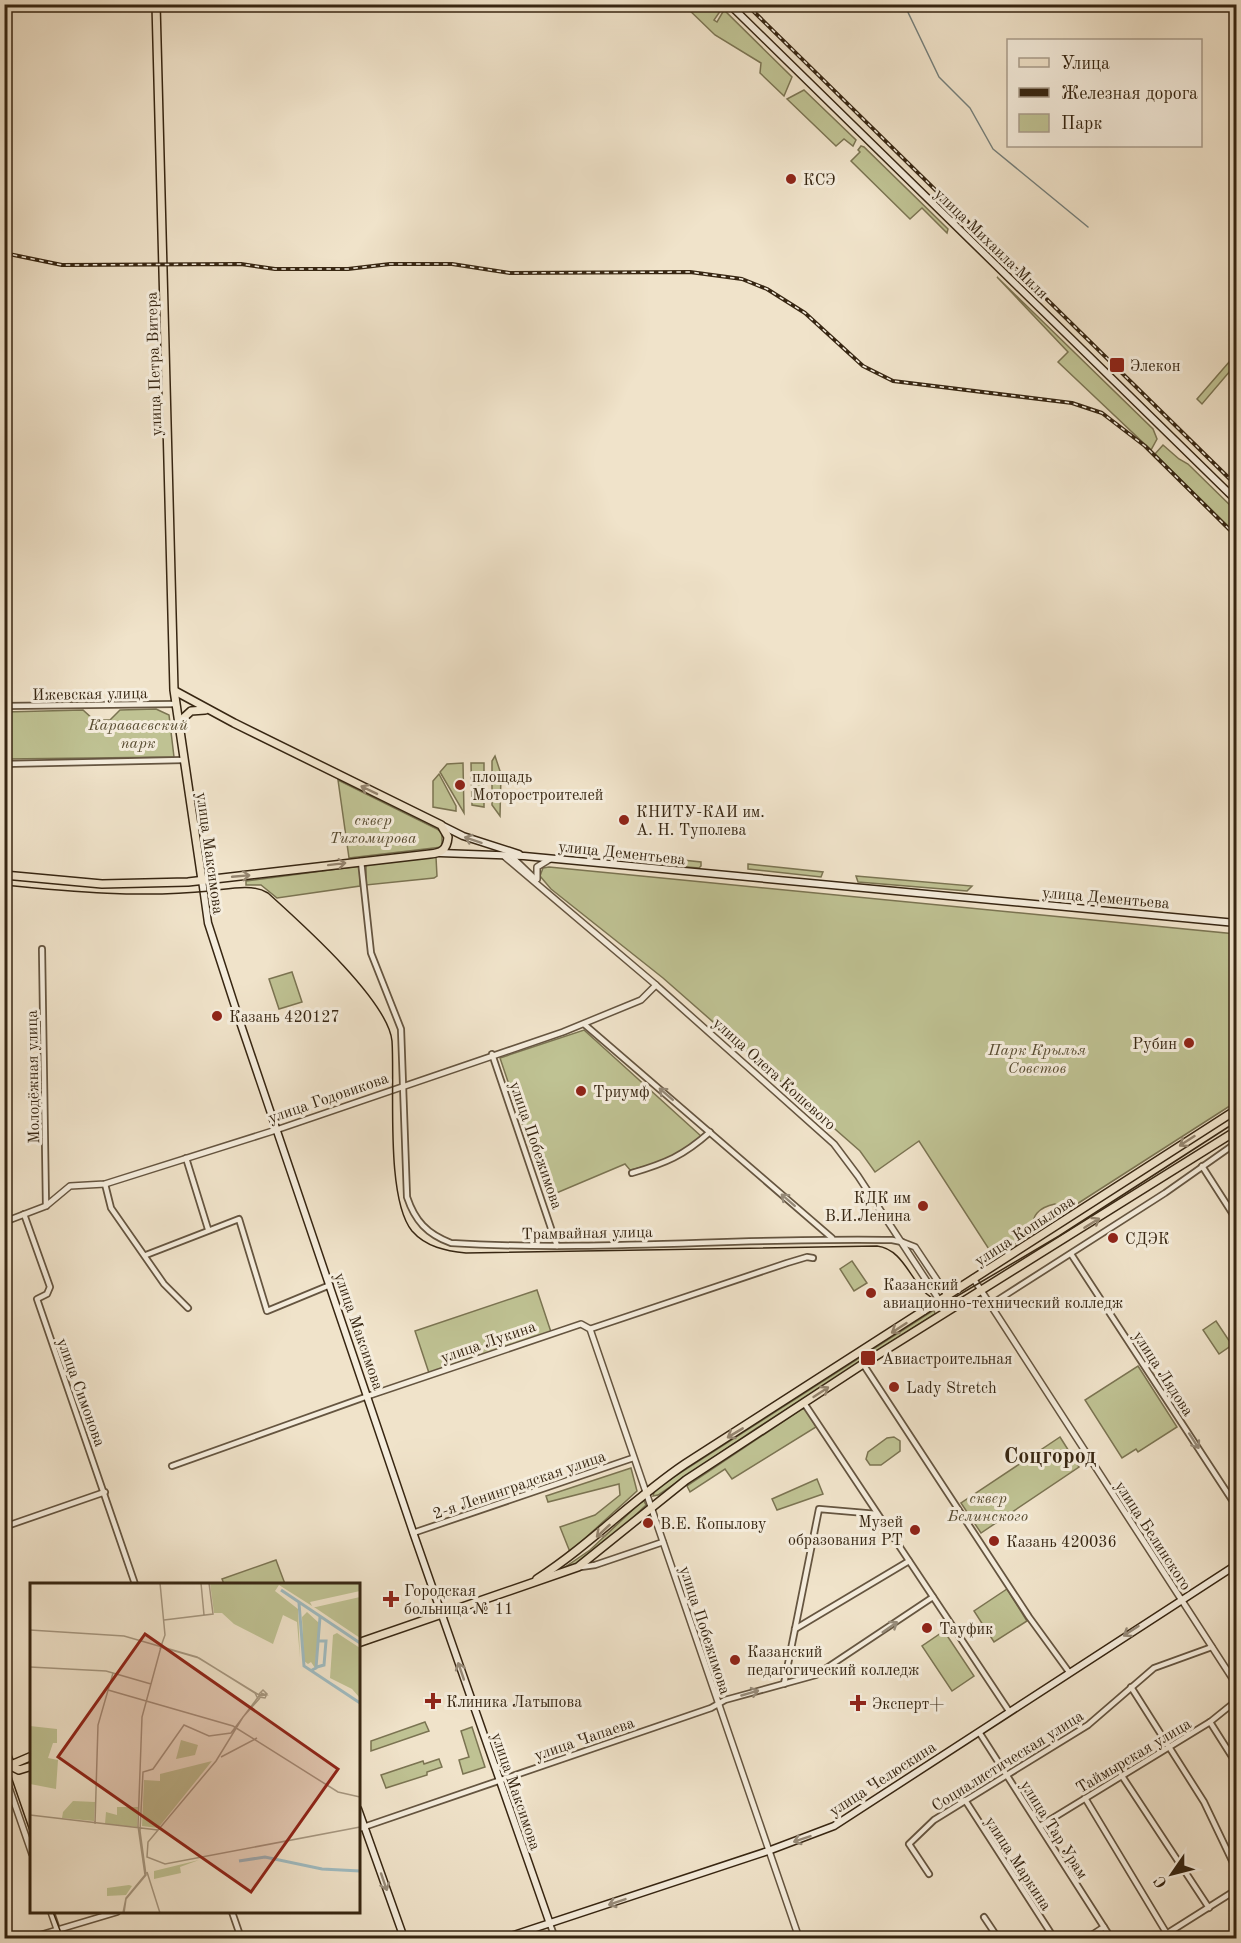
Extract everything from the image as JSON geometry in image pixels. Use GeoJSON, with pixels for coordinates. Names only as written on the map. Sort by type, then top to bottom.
{"type":"FeatureCollection","features":[{"type":"Feature","properties":{"kind":"main road","name":"улица Петра Витера"},"geometry":{"type":"LineString","coordinates":[[156,4],[174,690],[179,722]]}},
{"type":"Feature","properties":{"kind":"main road","name":"улица Михаила Миля"},"geometry":{"type":"LineString","coordinates":[[729,4],[1236,500]]}},
{"type":"Feature","properties":{"kind":"main road"},"geometry":{"type":"LineString","coordinates":[[174,690],[213,712],[463,836],[508,855]]}},
{"type":"Feature","properties":{"kind":"main road"},"geometry":{"type":"LineString","coordinates":[[179,722],[187,713],[195,710],[213,712]]}},
{"type":"Feature","properties":{"kind":"main road","name":"улица Максимова"},"geometry":{"type":"LineString","coordinates":[[179,722],[208,924],[413,1533],[550,1924]]}},
{"type":"Feature","properties":{"kind":"main road"},"geometry":{"type":"LineString","coordinates":[[440,853],[446,847],[448,837],[441,825]]}},
{"type":"Feature","properties":{"kind":"main road"},"geometry":{"type":"LineString","coordinates":[[4,876],[102,884],[202,880],[440,853],[508,855]]}},
{"type":"Feature","properties":{"kind":"main road","name":"улица Дементьева"},"geometry":{"type":"LineString","coordinates":[[508,855],[1236,923]]}},
{"type":"Feature","properties":{"kind":"main road","name":"улица Копылова"},"geometry":{"type":"LineString","coordinates":[[525,1585],[580,1550],[646,1491],[940,1301],[947,1294],[1236,1110]]}},
{"type":"Feature","properties":{"kind":"main road","name":"улица Копылова"},"geometry":{"type":"LineString","coordinates":[[578,1567],[651,1506],[804,1403],[1236,1131]]}},
{"type":"Feature","properties":{"kind":"main road"},"geometry":{"type":"LineString","coordinates":[[1060,1222],[1056,1230],[1059,1236],[1070,1237]]}},
{"type":"Feature","properties":{"kind":"main road","name":"улица Челюскина"},"geometry":{"type":"LineString","coordinates":[[505,1938],[768,1851],[834,1826],[1236,1565]]}},
{"type":"Feature","properties":{"kind":"main road"},"geometry":{"type":"LineString","coordinates":[[360,1642],[578,1567]]}},
{"type":"Feature","properties":{"kind":"main road"},"geometry":{"type":"LineString","coordinates":[[4,1749],[9,1767]]}},
{"type":"Feature","properties":{"kind":"main road"},"geometry":{"type":"LineString","coordinates":[[9,1767],[30,1757]]}},
{"type":"Feature","properties":{"kind":"main road"},"geometry":{"type":"LineString","coordinates":[[9,1767],[19,1770],[30,1767]]}},
{"type":"Feature","properties":{"kind":"main road"},"geometry":{"type":"LineString","coordinates":[[362,1828],[404,1938]]}},
{"type":"Feature","properties":{"kind":"street","name":"Ижевская улица"},"geometry":{"type":"LineString","coordinates":[[4,706],[176,704]]}},
{"type":"Feature","properties":{"kind":"street"},"geometry":{"type":"LineString","coordinates":[[4,764],[184,760]]}},
{"type":"Feature","properties":{"kind":"street","name":"улица Олега Кошевого"},"geometry":{"type":"LineString","coordinates":[[508,855],[834,1144],[902,1242],[946,1312]]}},
{"type":"Feature","properties":{"kind":"street"},"geometry":{"type":"LineString","coordinates":[[526,856],[526,873]]}},
{"type":"Feature","properties":{"kind":"street"},"geometry":{"type":"LineString","coordinates":[[537,881],[537,867],[550,859]]}},
{"type":"Feature","properties":{"kind":"street","name":"Трамвайная улица"},"geometry":{"type":"LineString","coordinates":[[361,861],[371,953],[401,1029],[407,1197],[412,1213],[435,1237],[451,1243],[557,1246],[832,1238],[892,1239],[902,1242]]}},
{"type":"Feature","properties":{"kind":"street","name":"улица Олега Кошевого"},"geometry":{"type":"LineString","coordinates":[[526,873],[545,890]]}},
{"type":"Feature","properties":{"kind":"street","name":"Молодёжная улица"},"geometry":{"type":"LineString","coordinates":[[42,949],[46,1206]]}},
{"type":"Feature","properties":{"kind":"street","name":"улица Годовикова"},"geometry":{"type":"LineString","coordinates":[[4,1222],[46,1206],[70,1186],[105,1184],[276,1130],[584,1024],[641,1000],[657,985]]}},
{"type":"Feature","properties":{"kind":"street"},"geometry":{"type":"LineString","coordinates":[[584,1024],[832,1238]]}},
{"type":"Feature","properties":{"kind":"street","name":"улица Побежимова"},"geometry":{"type":"LineString","coordinates":[[492,1054],[557,1246]]}},
{"type":"Feature","properties":{"kind":"street"},"geometry":{"type":"LineString","coordinates":[[632,1173],[670,1162],[691,1149],[710,1132]]}},
{"type":"Feature","properties":{"kind":"street"},"geometry":{"type":"LineString","coordinates":[[990,1305],[1165,1193],[1236,1143]]}},
{"type":"Feature","properties":{"kind":"street"},"geometry":{"type":"LineString","coordinates":[[186,1158],[208,1229]]}},
{"type":"Feature","properties":{"kind":"street"},"geometry":{"type":"LineString","coordinates":[[1202,1166],[1236,1219]]}},
{"type":"Feature","properties":{"kind":"street"},"geometry":{"type":"LineString","coordinates":[[1158,1182],[1165,1193]]}},
{"type":"Feature","properties":{"kind":"street"},"geometry":{"type":"LineString","coordinates":[[105,1184],[111,1208],[146,1255],[164,1284],[188,1308]]}},
{"type":"Feature","properties":{"kind":"street","name":"улица Симонова"},"geometry":{"type":"LineString","coordinates":[[24,1214],[50,1287],[47,1294],[37,1299],[135,1583]]}},
{"type":"Feature","properties":{"kind":"street"},"geometry":{"type":"LineString","coordinates":[[146,1255],[208,1229],[239,1219],[267,1311],[330,1285]]}},
{"type":"Feature","properties":{"kind":"street"},"geometry":{"type":"LineString","coordinates":[[902,1242],[915,1247],[955,1307]]}},
{"type":"Feature","properties":{"kind":"street","name":"улица Лядова"},"geometry":{"type":"LineString","coordinates":[[1071,1254],[1236,1506]]}},
{"type":"Feature","properties":{"kind":"street","name":"улица Лукина"},"geometry":{"type":"LineString","coordinates":[[172,1466],[368,1396],[581,1324],[590,1329],[807,1257],[813,1258]]}},
{"type":"Feature","properties":{"kind":"street","name":"улица Белинского"},"geometry":{"type":"LineString","coordinates":[[973,1278],[1236,1684]]}},
{"type":"Feature","properties":{"kind":"street","name":"улица Побежимова"},"geometry":{"type":"LineString","coordinates":[[590,1329],[717,1705],[799,1938]]}},
{"type":"Feature","properties":{"kind":"street"},"geometry":{"type":"LineString","coordinates":[[863,1364],[1029,1617],[1069,1672]]}},
{"type":"Feature","properties":{"kind":"street"},"geometry":{"type":"LineString","coordinates":[[804,1403],[1009,1712]]}},
{"type":"Feature","properties":{"kind":"street","name":"2-я Ленинградская улица"},"geometry":{"type":"LineString","coordinates":[[413,1533],[633,1458]]}},
{"type":"Feature","properties":{"kind":"street"},"geometry":{"type":"LineString","coordinates":[[4,1527],[105,1492]]}},
{"type":"Feature","properties":{"kind":"street"},"geometry":{"type":"LineString","coordinates":[[784,1684],[819,1509],[878,1514]]}},
{"type":"Feature","properties":{"kind":"street"},"geometry":{"type":"LineString","coordinates":[[578,1567],[596,1565],[663,1542]]}},
{"type":"Feature","properties":{"kind":"street"},"geometry":{"type":"LineString","coordinates":[[795,1629],[909,1561]]}},
{"type":"Feature","properties":{"kind":"street","name":"улица Чапаева"},"geometry":{"type":"LineString","coordinates":[[362,1828],[726,1700],[816,1676],[933,1597]]}},
{"type":"Feature","properties":{"kind":"street","name":"Социалистическая улица"},"geometry":{"type":"LineString","coordinates":[[928,1874],[909,1844],[934,1820],[1089,1725],[1154,1668],[1212,1647]]}},
{"type":"Feature","properties":{"kind":"street"},"geometry":{"type":"LineString","coordinates":[[1131,1687],[1167,1748],[1204,1802],[1236,1869]]}},
{"type":"Feature","properties":{"kind":"street","name":"Таймырская улица"},"geometry":{"type":"LineString","coordinates":[[1040,1826],[1210,1722],[1236,1701]]}},
{"type":"Feature","properties":{"kind":"street"},"geometry":{"type":"LineString","coordinates":[[1210,1722],[1236,1763]]}},
{"type":"Feature","properties":{"kind":"street","name":"улица Тар Урам"},"geometry":{"type":"LineString","coordinates":[[979,1732],[1111,1938]]}},
{"type":"Feature","properties":{"kind":"street"},"geometry":{"type":"LineString","coordinates":[[4,1773],[30,1848]]}},
{"type":"Feature","properties":{"kind":"street"},"geometry":{"type":"LineString","coordinates":[[1122,1776],[1209,1908]]}},
{"type":"Feature","properties":{"kind":"street"},"geometry":{"type":"LineString","coordinates":[[1085,1798],[1167,1934]]}},
{"type":"Feature","properties":{"kind":"street","name":"улица Маркина"},"geometry":{"type":"LineString","coordinates":[[965,1800],[1053,1938]]}},
{"type":"Feature","properties":{"kind":"street"},"geometry":{"type":"LineString","coordinates":[[1160,1938],[1236,1890]]}},
{"type":"Feature","properties":{"kind":"street"},"geometry":{"type":"LineString","coordinates":[[52,1913],[60,1938]]}},
{"type":"Feature","properties":{"kind":"street"},"geometry":{"type":"LineString","coordinates":[[30,1938],[111,1913]]}},
{"type":"Feature","properties":{"kind":"street"},"geometry":{"type":"LineString","coordinates":[[233,1913],[241,1938]]}},
{"type":"Feature","properties":{"kind":"street"},"geometry":{"type":"LineString","coordinates":[[984,1917],[998,1938]]}},
{"type":"Feature","properties":{"kind":"street","name":"улица Максимова"},"geometry":{"type":"LineString","coordinates":[[550,1924],[555,1938]]}},
{"type":"Feature","properties":{"kind":"street"},"geometry":{"type":"LineString","coordinates":[[1087,1938],[1104,1927]]}},
{"type":"Feature","properties":{"kind":"green space"},"geometry":{"type":"Polygon","coordinates":[[[684,5],[718,5],[721,10],[714,20],[717,22],[724,10],[792,77],[784,96],[760,73],[761,63],[715,35],[684,5]]]}},
{"type":"Feature","properties":{"kind":"green space"},"geometry":{"type":"Polygon","coordinates":[[[804,90],[856,140],[853,146],[844,139],[836,146],[787,99],[804,90]]]}},
{"type":"Feature","properties":{"kind":"green space"},"geometry":{"type":"Polygon","coordinates":[[[861,146],[948,229],[947,233],[922,208],[910,219],[851,161],[860,152],[858,150],[861,146]]]}},
{"type":"Feature","properties":{"kind":"green space"},"geometry":{"type":"Polygon","coordinates":[[[997,277],[1153,429],[1157,439],[1151,450],[1058,362],[1068,352],[997,277]]]}},
{"type":"Feature","properties":{"kind":"green space"},"geometry":{"type":"Polygon","coordinates":[[[1236,354],[1236,364],[1202,404],[1197,399],[1236,354]]]}},
{"type":"Feature","properties":{"kind":"green space"},"geometry":{"type":"Polygon","coordinates":[[[1163,445],[1188,464],[1236,511],[1236,534],[1155,454],[1163,445]]]}},
{"type":"Feature","properties":{"kind":"green space","name":"Караваевский парк"},"geometry":{"type":"Polygon","coordinates":[[[156,709],[169,715],[174,757],[5,759],[5,712],[83,710],[94,720],[110,720],[120,710],[156,709]]]}},
{"type":"Feature","properties":{"kind":"green space"},"geometry":{"type":"Polygon","coordinates":[[[495,756],[501,774],[500,816],[492,805],[492,761],[495,756]]]}},
{"type":"Feature","properties":{"kind":"green space"},"geometry":{"type":"Polygon","coordinates":[[[463,763],[464,813],[440,772],[447,764],[463,763]]]}},
{"type":"Feature","properties":{"kind":"green space"},"geometry":{"type":"Polygon","coordinates":[[[471,763],[484,763],[484,807],[472,805],[471,763]]]}},
{"type":"Feature","properties":{"kind":"green space"},"geometry":{"type":"Polygon","coordinates":[[[439,774],[456,806],[456,811],[433,807],[433,781],[439,774]]]}},
{"type":"Feature","properties":{"kind":"green space","name":"сквер Тихомирова"},"geometry":{"type":"Polygon","coordinates":[[[338,780],[437,829],[442,833],[442,847],[349,858],[338,780]]]}},
{"type":"Feature","properties":{"kind":"green space"},"geometry":{"type":"Polygon","coordinates":[[[606,852],[701,862],[701,866],[699,868],[606,860],[606,852]]]}},
{"type":"Feature","properties":{"kind":"green space"},"geometry":{"type":"Polygon","coordinates":[[[436,857],[437,876],[434,878],[366,885],[366,865],[436,857]]]}},
{"type":"Feature","properties":{"kind":"green space"},"geometry":{"type":"Polygon","coordinates":[[[748,864],[823,872],[821,877],[748,869],[748,864]]]}},
{"type":"Feature","properties":{"kind":"green space"},"geometry":{"type":"Polygon","coordinates":[[[360,866],[360,886],[277,898],[261,885],[246,885],[246,881],[360,866]]]}},
{"type":"Feature","properties":{"kind":"green space","name":"Парк Крылья Советов"},"geometry":{"type":"Polygon","coordinates":[[[543,868],[1236,934],[1236,1102],[1066,1211],[1055,1204],[1040,1210],[1033,1221],[1035,1231],[994,1257],[919,1141],[875,1172],[860,1151],[663,978],[551,889],[540,876],[543,868]]]}},
{"type":"Feature","properties":{"kind":"green space"},"geometry":{"type":"Polygon","coordinates":[[[856,876],[972,886],[967,891],[858,882],[856,876]]]}},
{"type":"Feature","properties":{"kind":"green space"},"geometry":{"type":"Polygon","coordinates":[[[292,972],[302,1002],[279,1009],[269,979],[292,972]]]}},
{"type":"Feature","properties":{"kind":"green space","name":"Триумф"},"geometry":{"type":"Polygon","coordinates":[[[584,1030],[702,1137],[685,1150],[660,1162],[630,1170],[625,1164],[547,1197],[500,1058],[584,1030]]]}},
{"type":"Feature","properties":{"kind":"green space"},"geometry":{"type":"Polygon","coordinates":[[[852,1261],[867,1283],[854,1291],[840,1269],[852,1261]]]}},
{"type":"Feature","properties":{"kind":"green space"},"geometry":{"type":"Polygon","coordinates":[[[537,1290],[551,1332],[429,1373],[415,1331],[537,1290]]]}},
{"type":"Feature","properties":{"kind":"green space"},"geometry":{"type":"Polygon","coordinates":[[[934,1310],[935,1314],[757,1428],[658,1495],[653,1496],[655,1489],[934,1310]]]}},
{"type":"Feature","properties":{"kind":"green space"},"geometry":{"type":"Polygon","coordinates":[[[1216,1321],[1232,1345],[1219,1354],[1203,1330],[1216,1321]]]}},
{"type":"Feature","properties":{"kind":"green space"},"geometry":{"type":"Polygon","coordinates":[[[1138,1366],[1177,1427],[1138,1452],[1136,1449],[1122,1458],[1085,1400],[1138,1366]]]}},
{"type":"Feature","properties":{"kind":"green space"},"geometry":{"type":"Polygon","coordinates":[[[802,1409],[806,1409],[816,1427],[732,1479],[725,1469],[690,1492],[687,1486],[802,1409]]]}},
{"type":"Feature","properties":{"kind":"green space"},"geometry":{"type":"Polygon","coordinates":[[[894,1437],[900,1441],[900,1451],[881,1465],[870,1465],[866,1459],[868,1452],[887,1438],[894,1437]]]}},
{"type":"Feature","properties":{"kind":"green space","name":"сквер Белинского"},"geometry":{"type":"Polygon","coordinates":[[[1060,1437],[1079,1467],[981,1533],[961,1503],[1060,1437]]]}},
{"type":"Feature","properties":{"kind":"green space"},"geometry":{"type":"Polygon","coordinates":[[[631,1468],[637,1491],[570,1552],[560,1527],[595,1515],[620,1495],[619,1484],[548,1502],[546,1496],[631,1468]]]}},
{"type":"Feature","properties":{"kind":"green space"},"geometry":{"type":"Polygon","coordinates":[[[817,1479],[823,1494],[777,1510],[772,1499],[817,1479]]]}},
{"type":"Feature","properties":{"kind":"green space"},"geometry":{"type":"Polygon","coordinates":[[[644,1501],[646,1505],[596,1552],[573,1566],[564,1568],[590,1550],[644,1501]]]}},
{"type":"Feature","properties":{"kind":"green space"},"geometry":{"type":"Polygon","coordinates":[[[276,1560],[285,1583],[224,1583],[222,1579],[276,1560]]]}},
{"type":"Feature","properties":{"kind":"green space"},"geometry":{"type":"Polygon","coordinates":[[[1007,1589],[1027,1621],[994,1642],[974,1611],[1007,1589]]]}},
{"type":"Feature","properties":{"kind":"green space"},"geometry":{"type":"Polygon","coordinates":[[[944,1631],[974,1676],[952,1691],[922,1646],[944,1631]]]}},
{"type":"Feature","properties":{"kind":"green space"},"geometry":{"type":"Polygon","coordinates":[[[425,1722],[429,1731],[371,1751],[371,1741],[425,1722]]]}},
{"type":"Feature","properties":{"kind":"green space"},"geometry":{"type":"Polygon","coordinates":[[[472,1727],[485,1767],[463,1774],[459,1760],[469,1757],[461,1731],[472,1727]]]}},
{"type":"Feature","properties":{"kind":"green space"},"geometry":{"type":"Polygon","coordinates":[[[439,1759],[442,1767],[427,1772],[427,1775],[386,1788],[381,1775],[423,1761],[424,1764],[439,1759]]]}},
{"type":"Feature","properties":{"kind":"waterway"},"geometry":{"type":"LineString","coordinates":[[904,4],[939,77],[970,108],[993,149],[1088,227]]}},
{"type":"Feature","properties":{"kind":"tram line"},"geometry":{"type":"LineString","coordinates":[[4,885],[55,890],[159,894],[248,887],[268,893],[340,963],[359,984],[387,1024],[392,1041],[393,1140],[398,1194],[404,1215],[412,1231],[424,1241],[451,1251],[466,1253],[877,1246],[898,1256],[927,1294],[936,1300],[947,1302],[1059,1236],[1236,1122]]}},
{"type":"Feature","properties":{"kind":"tram line"},"geometry":{"type":"LineString","coordinates":[[4,1756],[30,1831]]}},
{"type":"Feature","properties":{"kind":"tram line"},"geometry":{"type":"LineString","coordinates":[[53,1913],[63,1938]]}},
{"type":"Feature","properties":{"kind":"railway"},"geometry":{"type":"LineString","coordinates":[[746,4],[1236,485]]}},
{"type":"Feature","properties":{"kind":"railway"},"geometry":{"type":"LineString","coordinates":[[4,253],[62,265],[241,264],[275,269],[348,269],[390,264],[452,264],[510,273],[690,272],[742,279],[767,289],[805,313],[863,366],[893,381],[1072,403],[1102,413],[1145,446],[1236,536]]}},
{"type":"Feature","properties":{"kind":"place","name":"КСЭ"},"geometry":{"type":"Point","coordinates":[791,179]}},
{"type":"Feature","properties":{"kind":"place","name":"Элекон"},"geometry":{"type":"Point","coordinates":[1117,365]}},
{"type":"Feature","properties":{"kind":"place","name":"площадь Моторостроителей"},"geometry":{"type":"Point","coordinates":[460,785]}},
{"type":"Feature","properties":{"kind":"place","name":"КНИТУ-КАИ им. А. Н. Туполева"},"geometry":{"type":"Point","coordinates":[624,820]}},
{"type":"Feature","properties":{"kind":"place","name":"Казань 420127"},"geometry":{"type":"Point","coordinates":[217,1016]}},
{"type":"Feature","properties":{"kind":"place","name":"Рубин"},"geometry":{"type":"Point","coordinates":[1189,1043]}},
{"type":"Feature","properties":{"kind":"place","name":"Триумф"},"geometry":{"type":"Point","coordinates":[581,1091]}},
{"type":"Feature","properties":{"kind":"place","name":"КДК им В.И.Ленина"},"geometry":{"type":"Point","coordinates":[923,1206]}},
{"type":"Feature","properties":{"kind":"place","name":"СДЭК"},"geometry":{"type":"Point","coordinates":[1113,1238]}},
{"type":"Feature","properties":{"kind":"place","name":"Казанский авиационно-технический колледж"},"geometry":{"type":"Point","coordinates":[871,1293]}},
{"type":"Feature","properties":{"kind":"place","name":"Авиастроительная"},"geometry":{"type":"Point","coordinates":[868,1358]}},
{"type":"Feature","properties":{"kind":"place","name":"Lady Stretch"},"geometry":{"type":"Point","coordinates":[894,1387]}},
{"type":"Feature","properties":{"kind":"place","name":"В.Е. Копылову"},"geometry":{"type":"Point","coordinates":[648,1523]}},
{"type":"Feature","properties":{"kind":"place","name":"Музей образования РТ"},"geometry":{"type":"Point","coordinates":[915,1530]}},
{"type":"Feature","properties":{"kind":"place","name":"Казань 420036"},"geometry":{"type":"Point","coordinates":[994,1541]}},
{"type":"Feature","properties":{"kind":"place","name":"Городская больница № 11"},"geometry":{"type":"Point","coordinates":[391,1599]}},
{"type":"Feature","properties":{"kind":"place","name":"Тауфик"},"geometry":{"type":"Point","coordinates":[927,1628]}},
{"type":"Feature","properties":{"kind":"place","name":"Казанский педагогический колледж"},"geometry":{"type":"Point","coordinates":[735,1660]}},
{"type":"Feature","properties":{"kind":"place","name":"Клиника Латыпова"},"geometry":{"type":"Point","coordinates":[433,1701]}},
{"type":"Feature","properties":{"kind":"place","name":"Эксперт+"},"geometry":{"type":"Point","coordinates":[858,1703]}},
{"type":"Feature","properties":{"kind":"district","name":"Соцгород"},"geometry":{"type":"Point","coordinates":[1050,1455]}}]}
